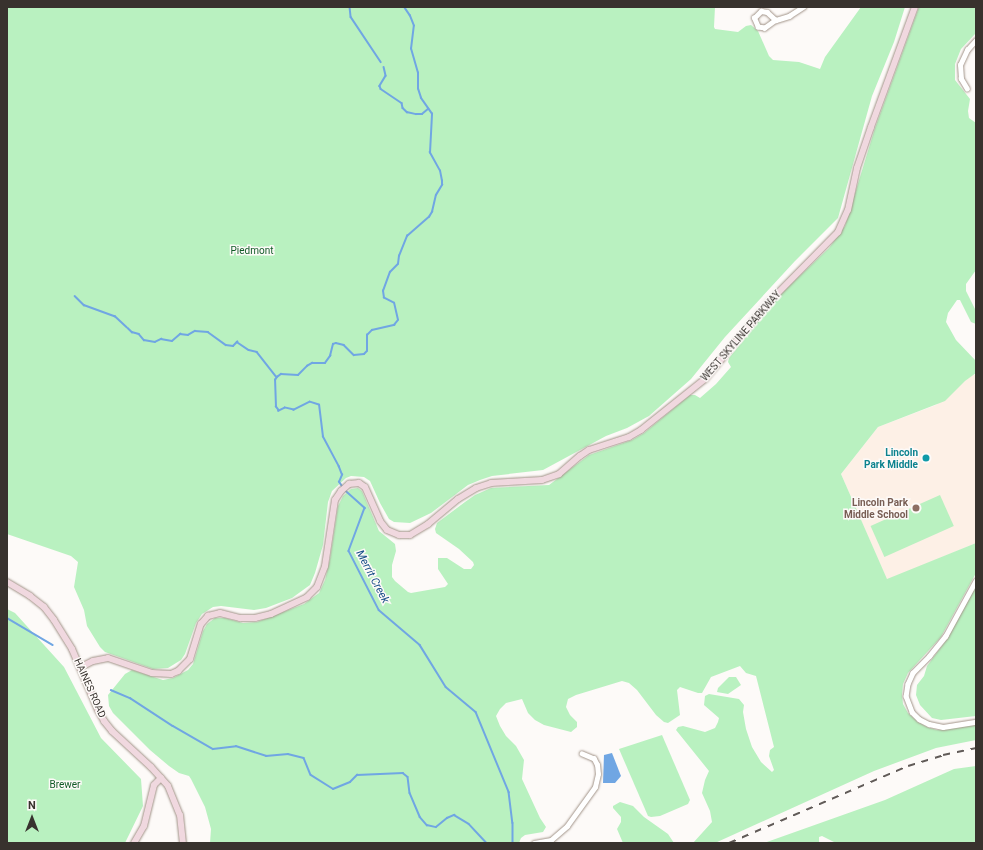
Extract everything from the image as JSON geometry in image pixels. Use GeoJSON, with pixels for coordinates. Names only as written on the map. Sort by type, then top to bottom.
{"type":"FeatureCollection","features":[{"type":"Feature","properties":{"kind":"street"},"geometry":{"type":"LineString","coordinates":[[776,20],[767,12],[761,11],[754,18],[756,24],[761,28],[765,28],[776,20],[790,16],[803,7]]}},
{"type":"Feature","properties":{"kind":"street","name":"WEST SKYLINE PARKWAY"},"geometry":{"type":"LineString","coordinates":[[81,667],[93,661],[108,658],[152,673],[170,674],[178,671],[190,659],[201,624],[208,616],[220,613],[240,618],[255,618],[271,614],[307,597],[317,587],[325,566],[334,505],[341,491],[347,485],[355,482],[365,487],[380,521],[387,530],[399,535],[410,535],[428,524],[458,499],[485,484],[542,480],[559,474],[589,450],[629,437],[641,430],[705,379],[768,303],[838,232],[848,210],[857,168],[871,127],[915,7]]}},
{"type":"Feature","properties":{"kind":"street"},"geometry":{"type":"LineString","coordinates":[[967,89],[960,75],[961,61],[967,50],[976,40]]}},
{"type":"Feature","properties":{"kind":"street"},"geometry":{"type":"LineString","coordinates":[[976,581],[946,636],[930,656],[913,673],[908,684],[906,696],[912,712],[929,724],[943,727],[976,722]]}},
{"type":"Feature","properties":{"kind":"street","name":"HAINES ROAD"},"geometry":{"type":"LineString","coordinates":[[7,582],[30,596],[44,607],[72,648],[104,721],[112,731],[161,778],[173,797],[180,815],[183,843]]}},
{"type":"Feature","properties":{"kind":"street"},"geometry":{"type":"LineString","coordinates":[[534,843],[551,840],[567,826],[595,787],[598,774],[597,765],[594,759],[582,754]]}},
{"type":"Feature","properties":{"kind":"street"},"geometry":{"type":"LineString","coordinates":[[134,843],[144,826],[154,785],[161,778]]}},
{"type":"Feature","properties":{"kind":"shaded area","name":"Lincoln Park Middle School"},"geometry":{"type":"Polygon","coordinates":[[[972,375],[976,375],[976,543],[887,580],[841,474],[878,427],[936,405],[972,375]]]}},
{"type":"Feature","properties":{"kind":"green space","name":"Piedmont"},"geometry":{"type":"Polygon","coordinates":[[[7,7],[715,7],[715,29],[738,32],[746,26],[751,25],[758,31],[769,56],[773,60],[799,62],[820,69],[825,57],[861,7],[905,7],[894,42],[872,96],[838,218],[795,261],[725,337],[691,379],[649,416],[627,428],[606,436],[543,470],[492,476],[468,485],[431,513],[410,523],[394,522],[389,519],[370,481],[364,477],[351,476],[346,478],[332,491],[328,502],[323,545],[310,585],[292,598],[266,608],[254,610],[221,606],[213,607],[202,614],[196,623],[185,654],[181,660],[168,668],[153,669],[105,652],[100,647],[87,626],[84,610],[74,587],[78,562],[71,556],[7,534],[7,7]]]}},
{"type":"Feature","properties":{"kind":"green space"},"geometry":{"type":"Polygon","coordinates":[[[919,7],[976,7],[976,33],[961,49],[955,64],[955,80],[970,99],[968,111],[969,118],[976,123],[976,270],[966,284],[966,291],[976,311],[976,324],[971,322],[960,300],[957,300],[948,313],[946,322],[956,340],[976,361],[976,373],[965,381],[945,401],[878,427],[841,474],[887,579],[976,543],[976,573],[941,637],[908,673],[903,684],[902,695],[903,704],[908,713],[918,722],[937,730],[976,724],[976,740],[936,748],[874,771],[715,843],[693,843],[712,822],[710,811],[702,793],[709,771],[676,730],[678,727],[683,726],[705,732],[715,728],[719,718],[704,705],[705,696],[709,694],[739,699],[744,705],[743,712],[746,729],[752,747],[761,762],[772,772],[774,770],[769,756],[770,750],[774,747],[756,676],[746,673],[740,666],[711,677],[702,693],[680,687],[677,690],[680,715],[668,723],[664,722],[656,715],[637,690],[629,683],[622,681],[576,695],[568,699],[566,707],[570,715],[577,722],[577,727],[571,732],[544,725],[535,720],[528,713],[522,699],[506,703],[500,709],[496,716],[506,736],[516,746],[524,760],[522,779],[540,818],[546,827],[543,832],[525,835],[521,838],[519,843],[210,843],[211,829],[205,807],[189,776],[179,773],[150,750],[113,713],[109,706],[108,695],[125,674],[132,670],[163,680],[173,678],[188,670],[193,664],[203,631],[207,624],[215,618],[225,618],[243,623],[257,622],[304,604],[319,593],[325,580],[330,559],[338,506],[343,496],[351,489],[358,488],[362,491],[379,531],[395,544],[396,551],[392,565],[392,577],[395,581],[411,593],[445,587],[448,584],[438,569],[438,558],[447,558],[464,569],[471,569],[474,565],[473,562],[459,549],[436,533],[435,529],[437,523],[465,502],[475,495],[491,488],[549,485],[589,455],[632,440],[644,433],[690,395],[695,395],[700,398],[716,384],[731,367],[728,362],[729,358],[772,304],[829,248],[845,226],[875,128],[919,7]]]}},
{"type":"Feature","properties":{"kind":"green space"},"geometry":{"type":"Polygon","coordinates":[[[940,495],[954,526],[884,557],[871,526],[940,495]]]}},
{"type":"Feature","properties":{"kind":"green space"},"geometry":{"type":"Polygon","coordinates":[[[976,586],[976,716],[941,720],[932,718],[920,705],[916,695],[917,685],[924,676],[927,666],[947,639],[976,586]]]}},
{"type":"Feature","properties":{"kind":"green space","name":"Brewer"},"geometry":{"type":"Polygon","coordinates":[[[7,609],[15,613],[64,667],[101,738],[141,779],[143,806],[125,843],[7,843],[7,609]]]}},
{"type":"Feature","properties":{"kind":"green space"},"geometry":{"type":"Polygon","coordinates":[[[729,677],[736,677],[741,685],[728,694],[717,692],[718,688],[729,677]]]}},
{"type":"Feature","properties":{"kind":"green space"},"geometry":{"type":"Polygon","coordinates":[[[662,735],[690,800],[688,804],[660,816],[651,817],[648,816],[619,749],[662,735]]]}},
{"type":"Feature","properties":{"kind":"green space"},"geometry":{"type":"Polygon","coordinates":[[[976,766],[976,843],[836,843],[822,836],[819,837],[819,843],[764,843],[885,800],[954,769],[976,766]]]}},
{"type":"Feature","properties":{"kind":"green space"},"geometry":{"type":"Polygon","coordinates":[[[620,802],[633,806],[644,817],[668,834],[674,843],[623,843],[617,829],[621,822],[621,817],[613,808],[613,806],[620,802]]]}},
{"type":"Feature","properties":{"kind":"water"},"geometry":{"type":"Polygon","coordinates":[[[612,753],[621,776],[615,783],[603,783],[604,755],[612,753]]]}},
{"type":"Feature","properties":{"kind":"waterway"},"geometry":{"type":"LineString","coordinates":[[350,7],[351,17],[381,62]]}},
{"type":"Feature","properties":{"kind":"waterway","name":"Merrit Creek"},"geometry":{"type":"LineString","coordinates":[[343,488],[339,482],[342,475],[339,467],[323,437],[319,405],[310,402],[294,410],[285,408],[279,411],[276,407],[275,380],[281,374],[298,375],[312,363],[325,363],[330,356],[333,344],[336,343],[344,345],[354,355],[364,354],[367,351],[367,335],[372,330],[394,325],[398,320],[394,303],[384,298],[383,291],[390,272],[398,264],[399,256],[407,236],[429,217],[432,212],[436,195],[442,185],[440,171],[430,153],[432,114],[421,98],[418,89],[418,73],[411,49],[414,26],[404,7]]}},
{"type":"Feature","properties":{"kind":"waterway"},"geometry":{"type":"LineString","coordinates":[[384,67],[386,76],[380,86],[381,89],[402,103],[403,108],[407,112],[422,114],[428,109]]}},
{"type":"Feature","properties":{"kind":"waterway"},"geometry":{"type":"LineString","coordinates":[[75,296],[84,305],[115,316],[127,327]]}},
{"type":"Feature","properties":{"kind":"waterway"},"geometry":{"type":"LineString","coordinates":[[128,328],[132,332],[139,334],[144,340],[155,342],[161,339],[172,341],[180,334],[188,335],[195,331],[208,332],[226,345],[233,346],[237,342],[249,350],[257,352],[276,376]]}},
{"type":"Feature","properties":{"kind":"waterway","name":"Merrit Creek"},"geometry":{"type":"LineString","coordinates":[[345,490],[365,508],[349,551],[379,610],[420,645],[446,687],[476,712],[509,792],[513,823],[513,843]]}},
{"type":"Feature","properties":{"kind":"waterway"},"geometry":{"type":"LineString","coordinates":[[7,618],[53,645]]}},
{"type":"Feature","properties":{"kind":"waterway"},"geometry":{"type":"LineString","coordinates":[[111,690],[130,698],[173,726],[213,749],[236,746],[266,756],[288,754],[304,758],[311,775],[333,789],[350,782],[357,775],[403,773],[408,777],[410,793],[420,817],[427,825],[436,827],[447,818],[454,815],[469,824],[487,843]]}},
{"type":"Feature","properties":{"kind":"railway"},"geometry":{"type":"LineString","coordinates":[[729,843],[908,766],[943,755],[976,748]]}},
{"type":"Feature","properties":{"kind":"place","name":"Lincoln Park Middle"},"geometry":{"type":"Point","coordinates":[926,458]}},
{"type":"Feature","properties":{"kind":"place","name":"Lincoln Park Middle School"},"geometry":{"type":"Point","coordinates":[916,508]}}]}
